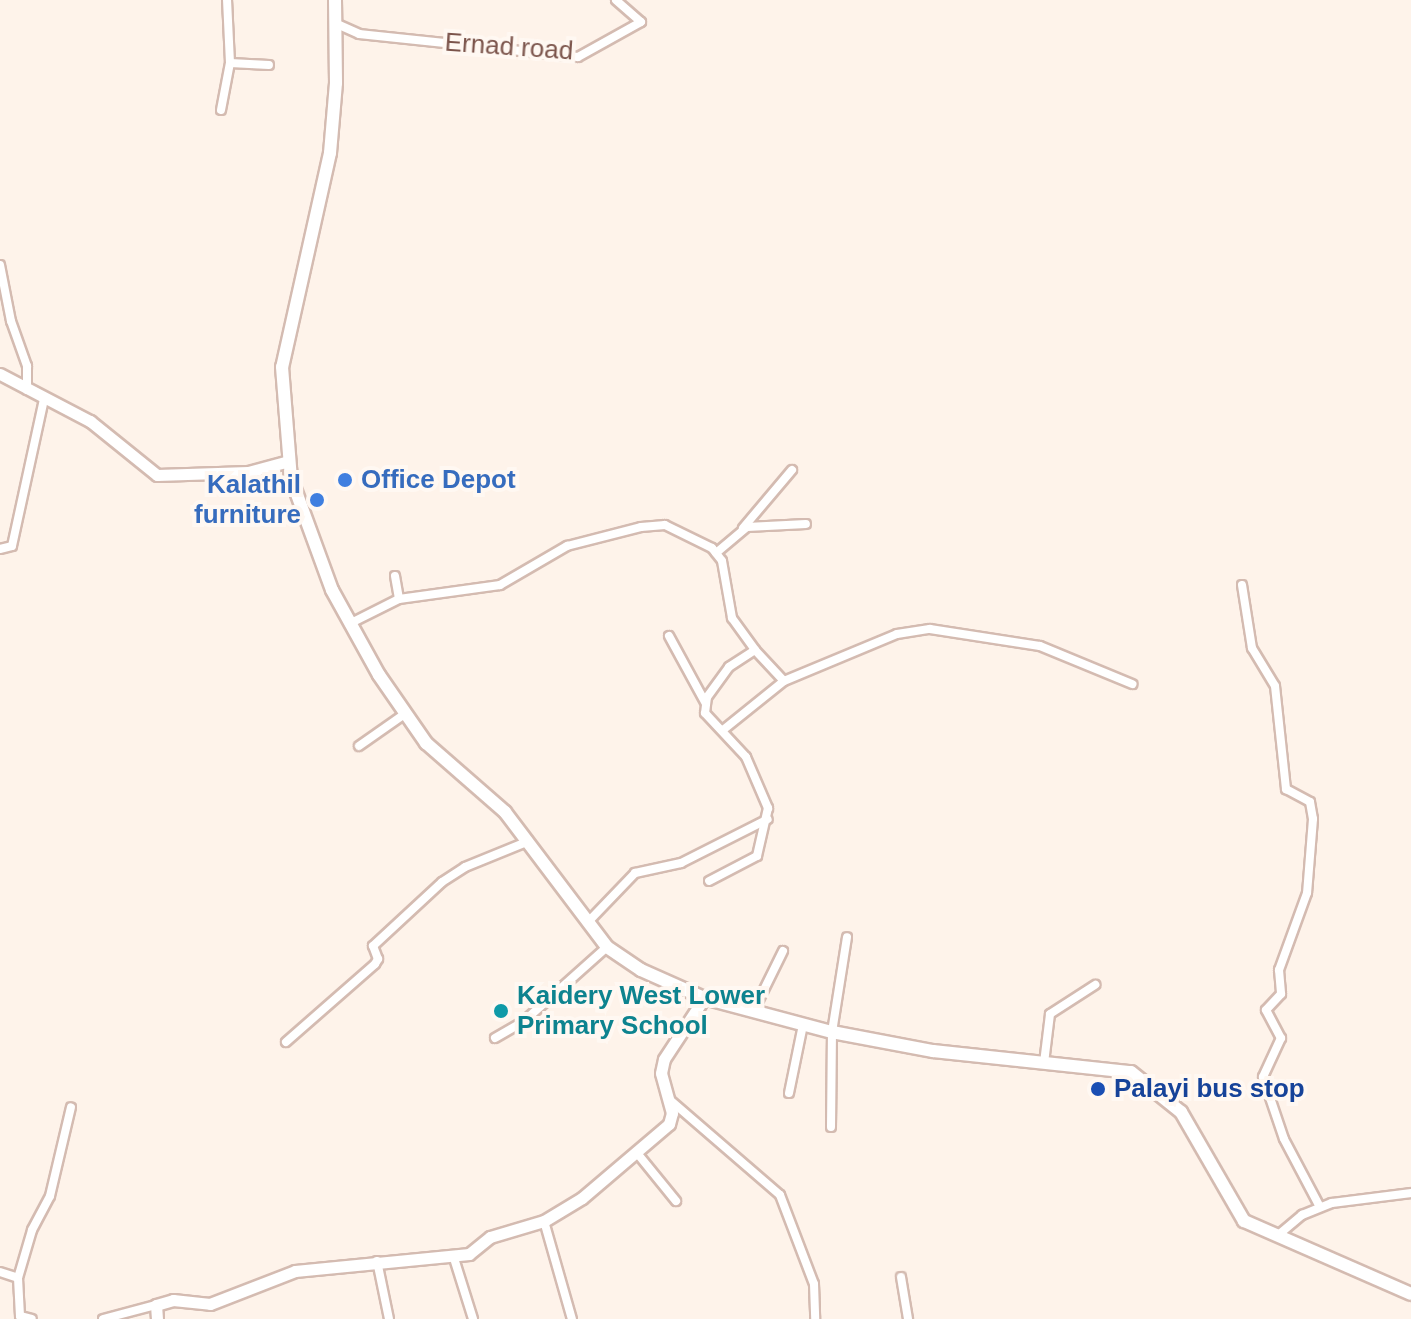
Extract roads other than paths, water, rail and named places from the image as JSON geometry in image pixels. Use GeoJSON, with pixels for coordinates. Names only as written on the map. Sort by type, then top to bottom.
{"type":"FeatureCollection","features":[{"type":"Feature","properties":{"kind":"main road"},"geometry":{"type":"LineString","coordinates":[[335,0],[337,24],[330,153],[282,367],[289,461],[306,530],[349,624],[406,713],[449,767],[505,812],[607,947],[641,970],[704,998],[832,1032],[1044,1063],[1131,1072],[1155,1087],[1181,1112],[1244,1221],[1411,1294]]}},
{"type":"Feature","properties":{"kind":"street"},"geometry":{"type":"LineString","coordinates":[[221,110],[230,63],[227,0]]}},
{"type":"Feature","properties":{"kind":"street","name":"Ernad road"},"geometry":{"type":"LineString","coordinates":[[337,24],[359,34],[578,57],[641,22],[616,0]]}},
{"type":"Feature","properties":{"kind":"street"},"geometry":{"type":"LineString","coordinates":[[230,63],[269,65]]}},
{"type":"Feature","properties":{"kind":"street"},"geometry":{"type":"LineString","coordinates":[[0,265],[11,321],[27,366],[27,390]]}},
{"type":"Feature","properties":{"kind":"street"},"geometry":{"type":"LineString","coordinates":[[0,374],[90,421],[157,475],[248,472],[289,461]]}},
{"type":"Feature","properties":{"kind":"street"},"geometry":{"type":"LineString","coordinates":[[0,549],[12,546],[44,399]]}},
{"type":"Feature","properties":{"kind":"street"},"geometry":{"type":"LineString","coordinates":[[716,553],[743,529],[792,470]]}},
{"type":"Feature","properties":{"kind":"street"},"geometry":{"type":"LineString","coordinates":[[743,529],[765,522],[806,524]]}},
{"type":"Feature","properties":{"kind":"street"},"geometry":{"type":"LineString","coordinates":[[349,624],[399,599],[500,585],[567,546],[641,527],[665,525],[716,553],[732,618],[755,650],[784,681]]}},
{"type":"Feature","properties":{"kind":"street"},"geometry":{"type":"LineString","coordinates":[[395,576],[399,599]]}},
{"type":"Feature","properties":{"kind":"street"},"geometry":{"type":"LineString","coordinates":[[1242,585],[1252,648],[1275,686],[1286,789],[1310,802],[1313,819],[1307,893],[1279,970],[1281,994],[1266,1010],[1281,1038],[1263,1077],[1284,1139],[1320,1207]]}},
{"type":"Feature","properties":{"kind":"street"},"geometry":{"type":"LineString","coordinates":[[723,730],[784,681],[897,634],[930,629],[1040,646],[1132,684]]}},
{"type":"Feature","properties":{"kind":"street"},"geometry":{"type":"LineString","coordinates":[[669,636],[706,704],[709,722],[723,730],[756,774],[767,800],[768,819],[757,856],[709,881]]}},
{"type":"Feature","properties":{"kind":"street"},"geometry":{"type":"LineString","coordinates":[[706,704],[729,667],[755,650]]}},
{"type":"Feature","properties":{"kind":"street"},"geometry":{"type":"LineString","coordinates":[[359,746],[406,713]]}},
{"type":"Feature","properties":{"kind":"street"},"geometry":{"type":"LineString","coordinates":[[588,922],[635,873],[681,863],[768,819]]}},
{"type":"Feature","properties":{"kind":"street"},"geometry":{"type":"LineString","coordinates":[[286,1042],[375,964],[378,959],[373,946],[442,882],[465,867],[529,841]]}},
{"type":"Feature","properties":{"kind":"street"},"geometry":{"type":"LineString","coordinates":[[831,1127],[832,1032],[847,937]]}},
{"type":"Feature","properties":{"kind":"street"},"geometry":{"type":"LineString","coordinates":[[495,1038],[523,1022],[607,947]]}},
{"type":"Feature","properties":{"kind":"street"},"geometry":{"type":"LineString","coordinates":[[753,1012],[783,951]]}},
{"type":"Feature","properties":{"kind":"street"},"geometry":{"type":"LineString","coordinates":[[1044,1063],[1050,1014],[1095,985]]}},
{"type":"Feature","properties":{"kind":"street"},"geometry":{"type":"LineString","coordinates":[[103,1319],[173,1300],[210,1304],[295,1271],[469,1254],[490,1237],[544,1221],[582,1198],[669,1124],[670,1100],[661,1073],[664,1059],[704,998]]}},
{"type":"Feature","properties":{"kind":"street"},"geometry":{"type":"LineString","coordinates":[[789,1093],[803,1025]]}},
{"type":"Feature","properties":{"kind":"street"},"geometry":{"type":"LineString","coordinates":[[670,1100],[780,1195],[814,1284],[815,1319]]}},
{"type":"Feature","properties":{"kind":"street"},"geometry":{"type":"LineString","coordinates":[[32,1319],[20,1316],[18,1278],[32,1230],[50,1196],[71,1107]]}},
{"type":"Feature","properties":{"kind":"street"},"geometry":{"type":"LineString","coordinates":[[637,1153],[676,1201]]}},
{"type":"Feature","properties":{"kind":"street"},"geometry":{"type":"LineString","coordinates":[[1277,1236],[1320,1207],[1355,1197],[1411,1193]]}},
{"type":"Feature","properties":{"kind":"street"},"geometry":{"type":"LineString","coordinates":[[544,1221],[572,1319]]}},
{"type":"Feature","properties":{"kind":"street"},"geometry":{"type":"LineString","coordinates":[[453,1255],[473,1319]]}},
{"type":"Feature","properties":{"kind":"street"},"geometry":{"type":"LineString","coordinates":[[377,1261],[389,1319]]}},
{"type":"Feature","properties":{"kind":"street"},"geometry":{"type":"LineString","coordinates":[[0,1272],[18,1278]]}},
{"type":"Feature","properties":{"kind":"street"},"geometry":{"type":"LineString","coordinates":[[901,1277],[908,1319]]}},
{"type":"Feature","properties":{"kind":"street"},"geometry":{"type":"LineString","coordinates":[[156,1305],[157,1319]]}},
{"type":"Feature","properties":{"kind":"place","name":"Office Depot"},"geometry":{"type":"Point","coordinates":[345,480]}},
{"type":"Feature","properties":{"kind":"place","name":"Kalathil furniture"},"geometry":{"type":"Point","coordinates":[317,500]}},
{"type":"Feature","properties":{"kind":"place","name":"Kaidery West Lower Primary School"},"geometry":{"type":"Point","coordinates":[501,1011]}},
{"type":"Feature","properties":{"kind":"place","name":"Palayi bus stop"},"geometry":{"type":"Point","coordinates":[1098,1089]}}]}
